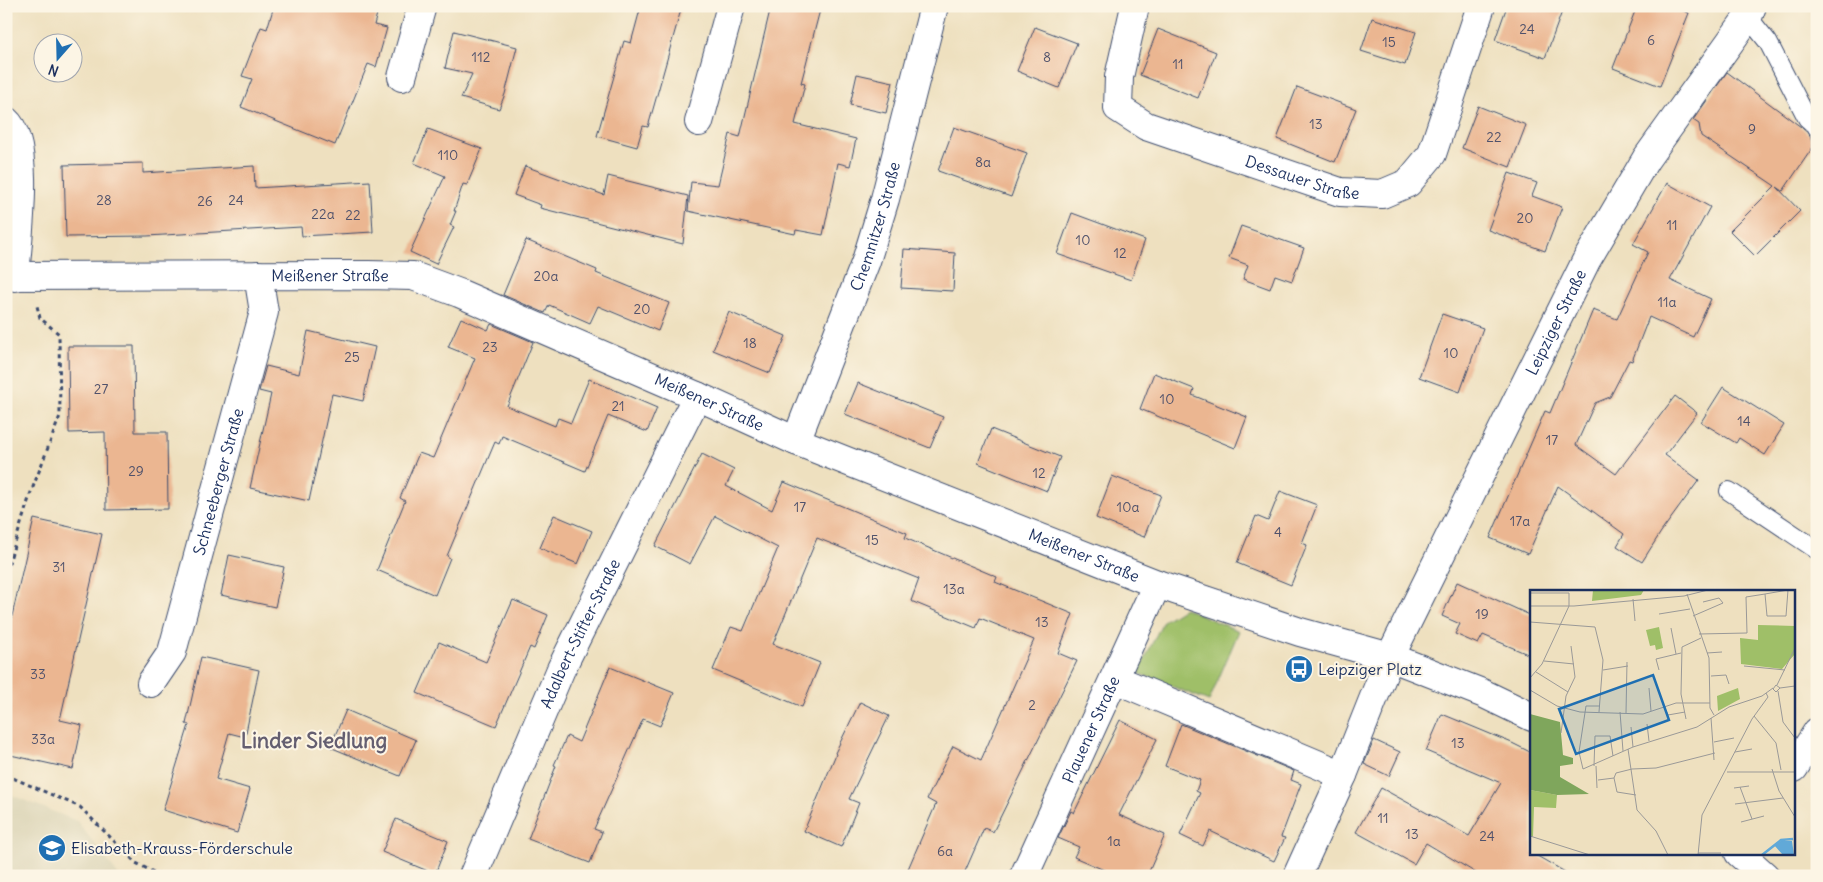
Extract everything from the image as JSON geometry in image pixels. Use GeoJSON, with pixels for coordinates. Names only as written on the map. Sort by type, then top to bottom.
{"type":"FeatureCollection","features":[{"type":"Feature","properties":{"kind":"street"},"geometry":{"type":"LineString","coordinates":[[402,77],[422,6]]}},
{"type":"Feature","properties":{"kind":"street"},"geometry":{"type":"LineString","coordinates":[[699,122],[731,6]]}},
{"type":"Feature","properties":{"kind":"street","name":"Chemnitzer Straße"},"geometry":{"type":"LineString","coordinates":[[796,441],[866,261],[885,199],[934,6]]}},
{"type":"Feature","properties":{"kind":"street","name":"Dessauer Straße"},"geometry":{"type":"LineString","coordinates":[[1135,6],[1119,77],[1118,108],[1146,126],[1340,192],[1382,194],[1408,184],[1432,154],[1481,6]]}},
{"type":"Feature","properties":{"kind":"street","name":"Leipziger Straße"},"geometry":{"type":"LineString","coordinates":[[1390,658],[1586,262],[1646,159],[1750,12]]}},
{"type":"Feature","properties":{"kind":"street"},"geometry":{"type":"LineString","coordinates":[[6,121],[10,124],[18,142],[22,170],[17,277]]}},
{"type":"Feature","properties":{"kind":"street","name":"Schneeberger Straße"},"geometry":{"type":"LineString","coordinates":[[150,682],[172,652],[264,312],[258,275]]}},
{"type":"Feature","properties":{"kind":"street","name":"Meißener Straße"},"geometry":{"type":"LineString","coordinates":[[17,277],[413,276],[458,293],[697,396],[796,441],[1157,584],[1300,632],[1390,658],[1482,693],[1530,716]]}},
{"type":"Feature","properties":{"kind":"street","name":"Adalbert-Stifter-Straße"},"geometry":{"type":"LineString","coordinates":[[473,876],[561,669],[697,396]]}},
{"type":"Feature","properties":{"kind":"street","name":"Plauener Straße"},"geometry":{"type":"LineString","coordinates":[[1024,876],[1157,584]]}},
{"type":"Feature","properties":{"kind":"street"},"geometry":{"type":"LineString","coordinates":[[1297,876],[1343,775],[1390,658]]}},
{"type":"Feature","properties":{"kind":"street"},"geometry":{"type":"LineString","coordinates":[[1115,679],[1343,775]]}},
{"type":"Feature","properties":{"kind":"street"},"geometry":{"type":"LineString","coordinates":[[1796,765],[1817,732]]}},
{"type":"Feature","properties":{"kind":"street"},"geometry":{"type":"LineString","coordinates":[[1737,859],[1765,876]]}},
{"type":"Feature","properties":{"kind":"lane"},"geometry":{"type":"LineString","coordinates":[[1750,12],[1768,42],[1807,118],[1817,127]]}},
{"type":"Feature","properties":{"kind":"lane"},"geometry":{"type":"LineString","coordinates":[[1729,491],[1817,550]]}},
{"type":"Feature","properties":{"kind":"path"},"geometry":{"type":"LineString","coordinates":[[6,572],[30,495],[60,416],[59,334],[40,318],[17,277]]}},
{"type":"Feature","properties":{"kind":"path"},"geometry":{"type":"LineString","coordinates":[[6,775],[80,807],[136,864],[161,876]]}},
{"type":"Feature","properties":{"kind":"shaded area","name":"Elisabeth-Krauss-Förderschule"},"geometry":{"type":"Polygon","coordinates":[[[6,793],[77,821],[119,876],[6,876],[6,793]]]}},
{"type":"Feature","properties":{"kind":"green space"},"geometry":{"type":"Polygon","coordinates":[[[1184,608],[1239,631],[1209,701],[1138,673],[1163,621],[1184,608]]]}},
{"type":"Feature","properties":{"kind":"building"},"geometry":{"type":"Polygon","coordinates":[[[274,6],[379,6],[374,25],[387,28],[376,67],[368,64],[335,145],[241,107],[252,79],[242,76],[261,27],[267,29],[274,6]]]}},
{"type":"Feature","properties":{"kind":"building"},"geometry":{"type":"Polygon","coordinates":[[[641,6],[682,6],[648,127],[643,126],[637,147],[597,136],[624,41],[631,43],[641,6]]]}},
{"type":"Feature","properties":{"kind":"building"},"geometry":{"type":"Polygon","coordinates":[[[771,6],[821,6],[801,83],[805,84],[795,124],[856,139],[850,166],[838,163],[823,235],[796,230],[795,234],[688,211],[691,182],[718,185],[730,134],[740,137],[771,6]]]}},
{"type":"Feature","properties":{"kind":"building"},"geometry":{"type":"Polygon","coordinates":[[[1507,6],[1564,6],[1545,58],[1495,40],[1507,6]]]}},
{"type":"Feature","properties":{"kind":"building"},"geometry":{"type":"Polygon","coordinates":[[[1637,6],[1671,6],[1689,13],[1660,86],[1613,68],[1637,6]]]}},
{"type":"Feature","properties":{"kind":"building"},"geometry":{"type":"Polygon","coordinates":[[[1372,18],[1416,32],[1405,65],[1361,51],[1372,18]]]}},
{"type":"Feature","properties":{"kind":"building"},"geometry":{"type":"Polygon","coordinates":[[[1035,27],[1077,43],[1059,88],[1017,71],[1035,27]]]}},
{"type":"Feature","properties":{"kind":"building"},"geometry":{"type":"Polygon","coordinates":[[[1158,29],[1216,52],[1198,98],[1140,75],[1158,29]]]}},
{"type":"Feature","properties":{"kind":"building"},"geometry":{"type":"Polygon","coordinates":[[[454,31],[517,47],[505,94],[499,109],[461,98],[472,74],[445,68],[454,31]]]}},
{"type":"Feature","properties":{"kind":"building"},"geometry":{"type":"Polygon","coordinates":[[[1727,72],[1801,127],[1810,135],[1813,147],[1783,191],[1777,187],[1800,211],[1755,256],[1730,231],[1775,186],[1701,136],[1699,124],[1693,120],[1727,72]]]}},
{"type":"Feature","properties":{"kind":"building"},"geometry":{"type":"Polygon","coordinates":[[[857,74],[893,82],[886,113],[850,105],[857,74]]]}},
{"type":"Feature","properties":{"kind":"building"},"geometry":{"type":"Polygon","coordinates":[[[1297,87],[1356,109],[1335,162],[1277,139],[1297,87]]]}},
{"type":"Feature","properties":{"kind":"building"},"geometry":{"type":"Polygon","coordinates":[[[1478,106],[1526,125],[1510,167],[1462,148],[1478,106]]]}},
{"type":"Feature","properties":{"kind":"building"},"geometry":{"type":"Polygon","coordinates":[[[954,127],[1027,153],[1011,197],[938,171],[954,127]]]}},
{"type":"Feature","properties":{"kind":"building"},"geometry":{"type":"Polygon","coordinates":[[[428,129],[482,149],[467,185],[463,184],[450,225],[454,227],[436,264],[410,252],[445,176],[414,163],[428,129]]]}},
{"type":"Feature","properties":{"kind":"building"},"geometry":{"type":"Polygon","coordinates":[[[143,163],[143,173],[254,166],[255,188],[370,181],[373,232],[302,236],[301,227],[147,236],[66,237],[64,165],[143,163]]]}},
{"type":"Feature","properties":{"kind":"building"},"geometry":{"type":"Polygon","coordinates":[[[525,166],[604,195],[608,176],[688,196],[683,244],[540,208],[541,205],[514,195],[525,166]]]}},
{"type":"Feature","properties":{"kind":"building"},"geometry":{"type":"Polygon","coordinates":[[[1509,173],[1537,183],[1532,196],[1562,207],[1545,251],[1488,230],[1509,173]]]}},
{"type":"Feature","properties":{"kind":"building"},"geometry":{"type":"Polygon","coordinates":[[[1667,183],[1710,207],[1670,280],[1711,299],[1693,337],[1649,317],[1632,361],[1629,360],[1610,397],[1595,403],[1576,445],[1616,474],[1675,396],[1697,413],[1665,455],[1699,480],[1661,532],[1642,562],[1617,546],[1624,534],[1558,486],[1528,554],[1490,538],[1545,411],[1550,413],[1593,310],[1617,319],[1648,252],[1633,244],[1667,183]]]}},
{"type":"Feature","properties":{"kind":"building"},"geometry":{"type":"Polygon","coordinates":[[[1072,213],[1145,240],[1131,280],[1057,254],[1072,213]]]}},
{"type":"Feature","properties":{"kind":"building"},"geometry":{"type":"Polygon","coordinates":[[[1241,226],[1304,248],[1292,281],[1275,275],[1270,289],[1243,279],[1248,265],[1229,258],[1241,226]]]}},
{"type":"Feature","properties":{"kind":"building"},"geometry":{"type":"Polygon","coordinates":[[[526,240],[597,270],[596,273],[669,303],[658,331],[598,306],[590,323],[549,305],[545,313],[503,295],[526,240]]]}},
{"type":"Feature","properties":{"kind":"building"},"geometry":{"type":"Polygon","coordinates":[[[904,249],[955,253],[953,291],[901,288],[904,249]]]}},
{"type":"Feature","properties":{"kind":"building"},"geometry":{"type":"Polygon","coordinates":[[[729,312],[786,336],[770,373],[713,350],[729,312]]]}},
{"type":"Feature","properties":{"kind":"building"},"geometry":{"type":"Polygon","coordinates":[[[1442,314],[1483,328],[1460,392],[1419,377],[1442,314]]]}},
{"type":"Feature","properties":{"kind":"building"},"geometry":{"type":"Polygon","coordinates":[[[461,318],[488,330],[491,324],[533,342],[507,406],[555,426],[558,418],[571,423],[589,379],[657,408],[647,432],[608,416],[585,471],[502,436],[499,444],[495,442],[447,556],[450,558],[435,595],[377,570],[405,501],[400,498],[419,453],[433,458],[475,358],[448,347],[461,318]]]}},
{"type":"Feature","properties":{"kind":"building"},"geometry":{"type":"Polygon","coordinates":[[[308,331],[375,347],[363,401],[332,394],[309,501],[250,488],[271,394],[259,391],[266,366],[299,374],[308,331]]]}},
{"type":"Feature","properties":{"kind":"building"},"geometry":{"type":"Polygon","coordinates":[[[68,346],[134,346],[135,432],[167,432],[168,509],[106,510],[105,432],[69,433],[68,346]]]}},
{"type":"Feature","properties":{"kind":"building"},"geometry":{"type":"Polygon","coordinates":[[[1154,373],[1194,389],[1192,395],[1247,417],[1235,448],[1140,409],[1154,373]]]}},
{"type":"Feature","properties":{"kind":"building"},"geometry":{"type":"Polygon","coordinates":[[[858,383],[943,417],[930,448],[845,414],[858,383]]]}},
{"type":"Feature","properties":{"kind":"building"},"geometry":{"type":"Polygon","coordinates":[[[1723,387],[1784,425],[1765,455],[1739,438],[1736,443],[1701,422],[1723,387]]]}},
{"type":"Feature","properties":{"kind":"building"},"geometry":{"type":"Polygon","coordinates":[[[991,429],[1060,457],[1047,491],[978,463],[991,429]]]}},
{"type":"Feature","properties":{"kind":"building"},"geometry":{"type":"Polygon","coordinates":[[[702,454],[734,470],[726,486],[772,510],[784,482],[907,533],[905,538],[997,577],[995,582],[1073,614],[1058,653],[1077,661],[993,832],[984,828],[963,876],[905,876],[936,804],[927,799],[953,746],[981,760],[1034,640],[980,618],[976,628],[911,601],[919,579],[817,538],[773,644],[820,663],[802,707],[713,670],[731,627],[743,631],[778,548],[715,516],[690,564],[655,546],[702,454]]]}},
{"type":"Feature","properties":{"kind":"building"},"geometry":{"type":"Polygon","coordinates":[[[1112,476],[1161,495],[1144,537],[1096,518],[1112,476]]]}},
{"type":"Feature","properties":{"kind":"building"},"geometry":{"type":"Polygon","coordinates":[[[1280,491],[1317,505],[1302,543],[1307,545],[1291,585],[1237,563],[1256,516],[1268,521],[1280,491]]]}},
{"type":"Feature","properties":{"kind":"building"},"geometry":{"type":"Polygon","coordinates":[[[554,515],[592,531],[578,564],[540,548],[554,515]]]}},
{"type":"Feature","properties":{"kind":"building"},"geometry":{"type":"Polygon","coordinates":[[[34,519],[102,534],[60,720],[82,725],[73,769],[6,754],[6,624],[10,625],[34,519]]]}},
{"type":"Feature","properties":{"kind":"building"},"geometry":{"type":"Polygon","coordinates":[[[229,555],[284,567],[275,607],[221,595],[229,555]]]}},
{"type":"Feature","properties":{"kind":"building"},"geometry":{"type":"Polygon","coordinates":[[[1457,582],[1530,615],[1530,655],[1483,635],[1478,644],[1455,634],[1460,624],[1442,616],[1457,582]]]}},
{"type":"Feature","properties":{"kind":"building"},"geometry":{"type":"Polygon","coordinates":[[[513,600],[548,615],[534,649],[530,647],[496,726],[417,693],[439,642],[486,662],[513,600]]]}},
{"type":"Feature","properties":{"kind":"building"},"geometry":{"type":"Polygon","coordinates":[[[201,657],[259,670],[245,737],[229,733],[216,779],[250,789],[237,833],[163,810],[189,725],[186,724],[201,657]]]}},
{"type":"Feature","properties":{"kind":"building"},"geometry":{"type":"Polygon","coordinates":[[[610,667],[674,693],[660,726],[643,719],[594,829],[602,832],[590,863],[528,839],[556,766],[554,765],[567,736],[579,742],[610,667]]]}},
{"type":"Feature","properties":{"kind":"building"},"geometry":{"type":"Polygon","coordinates":[[[860,702],[889,716],[849,799],[859,803],[841,847],[804,831],[835,753],[860,702]]]}},
{"type":"Feature","properties":{"kind":"building"},"geometry":{"type":"Polygon","coordinates":[[[346,710],[416,740],[400,776],[330,747],[346,710]]]}},
{"type":"Feature","properties":{"kind":"building"},"geometry":{"type":"Polygon","coordinates":[[[1442,714],[1530,752],[1530,854],[1534,854],[1572,876],[1481,876],[1426,843],[1414,864],[1356,832],[1381,788],[1469,836],[1501,783],[1426,751],[1442,714]]]}},
{"type":"Feature","properties":{"kind":"building"},"geometry":{"type":"Polygon","coordinates":[[[1120,720],[1157,739],[1119,815],[1165,835],[1147,876],[1118,876],[1074,857],[1079,847],[1058,838],[1071,811],[1074,813],[1120,720]]]}},
{"type":"Feature","properties":{"kind":"building"},"geometry":{"type":"Polygon","coordinates":[[[1181,724],[1294,771],[1291,780],[1301,784],[1281,837],[1285,838],[1274,861],[1210,831],[1203,846],[1180,835],[1200,793],[1196,791],[1200,780],[1165,766],[1181,724]]]}},
{"type":"Feature","properties":{"kind":"building"},"geometry":{"type":"Polygon","coordinates":[[[1374,740],[1400,752],[1389,776],[1364,764],[1374,740]]]}},
{"type":"Feature","properties":{"kind":"building"},"geometry":{"type":"Polygon","coordinates":[[[396,819],[448,841],[435,874],[382,852],[396,819]]]}},
{"type":"Feature","properties":{"kind":"place","name":"Leipziger Platz"},"geometry":{"type":"Point","coordinates":[1299,669]}},
{"type":"Feature","properties":{"kind":"place","name":"Elisabeth-Krauss-Förderschule"},"geometry":{"type":"Point","coordinates":[52,848]}},
{"type":"Feature","properties":{"kind":"district","name":"Linder Siedlung"},"geometry":{"type":"Point","coordinates":[314,740]}}]}
